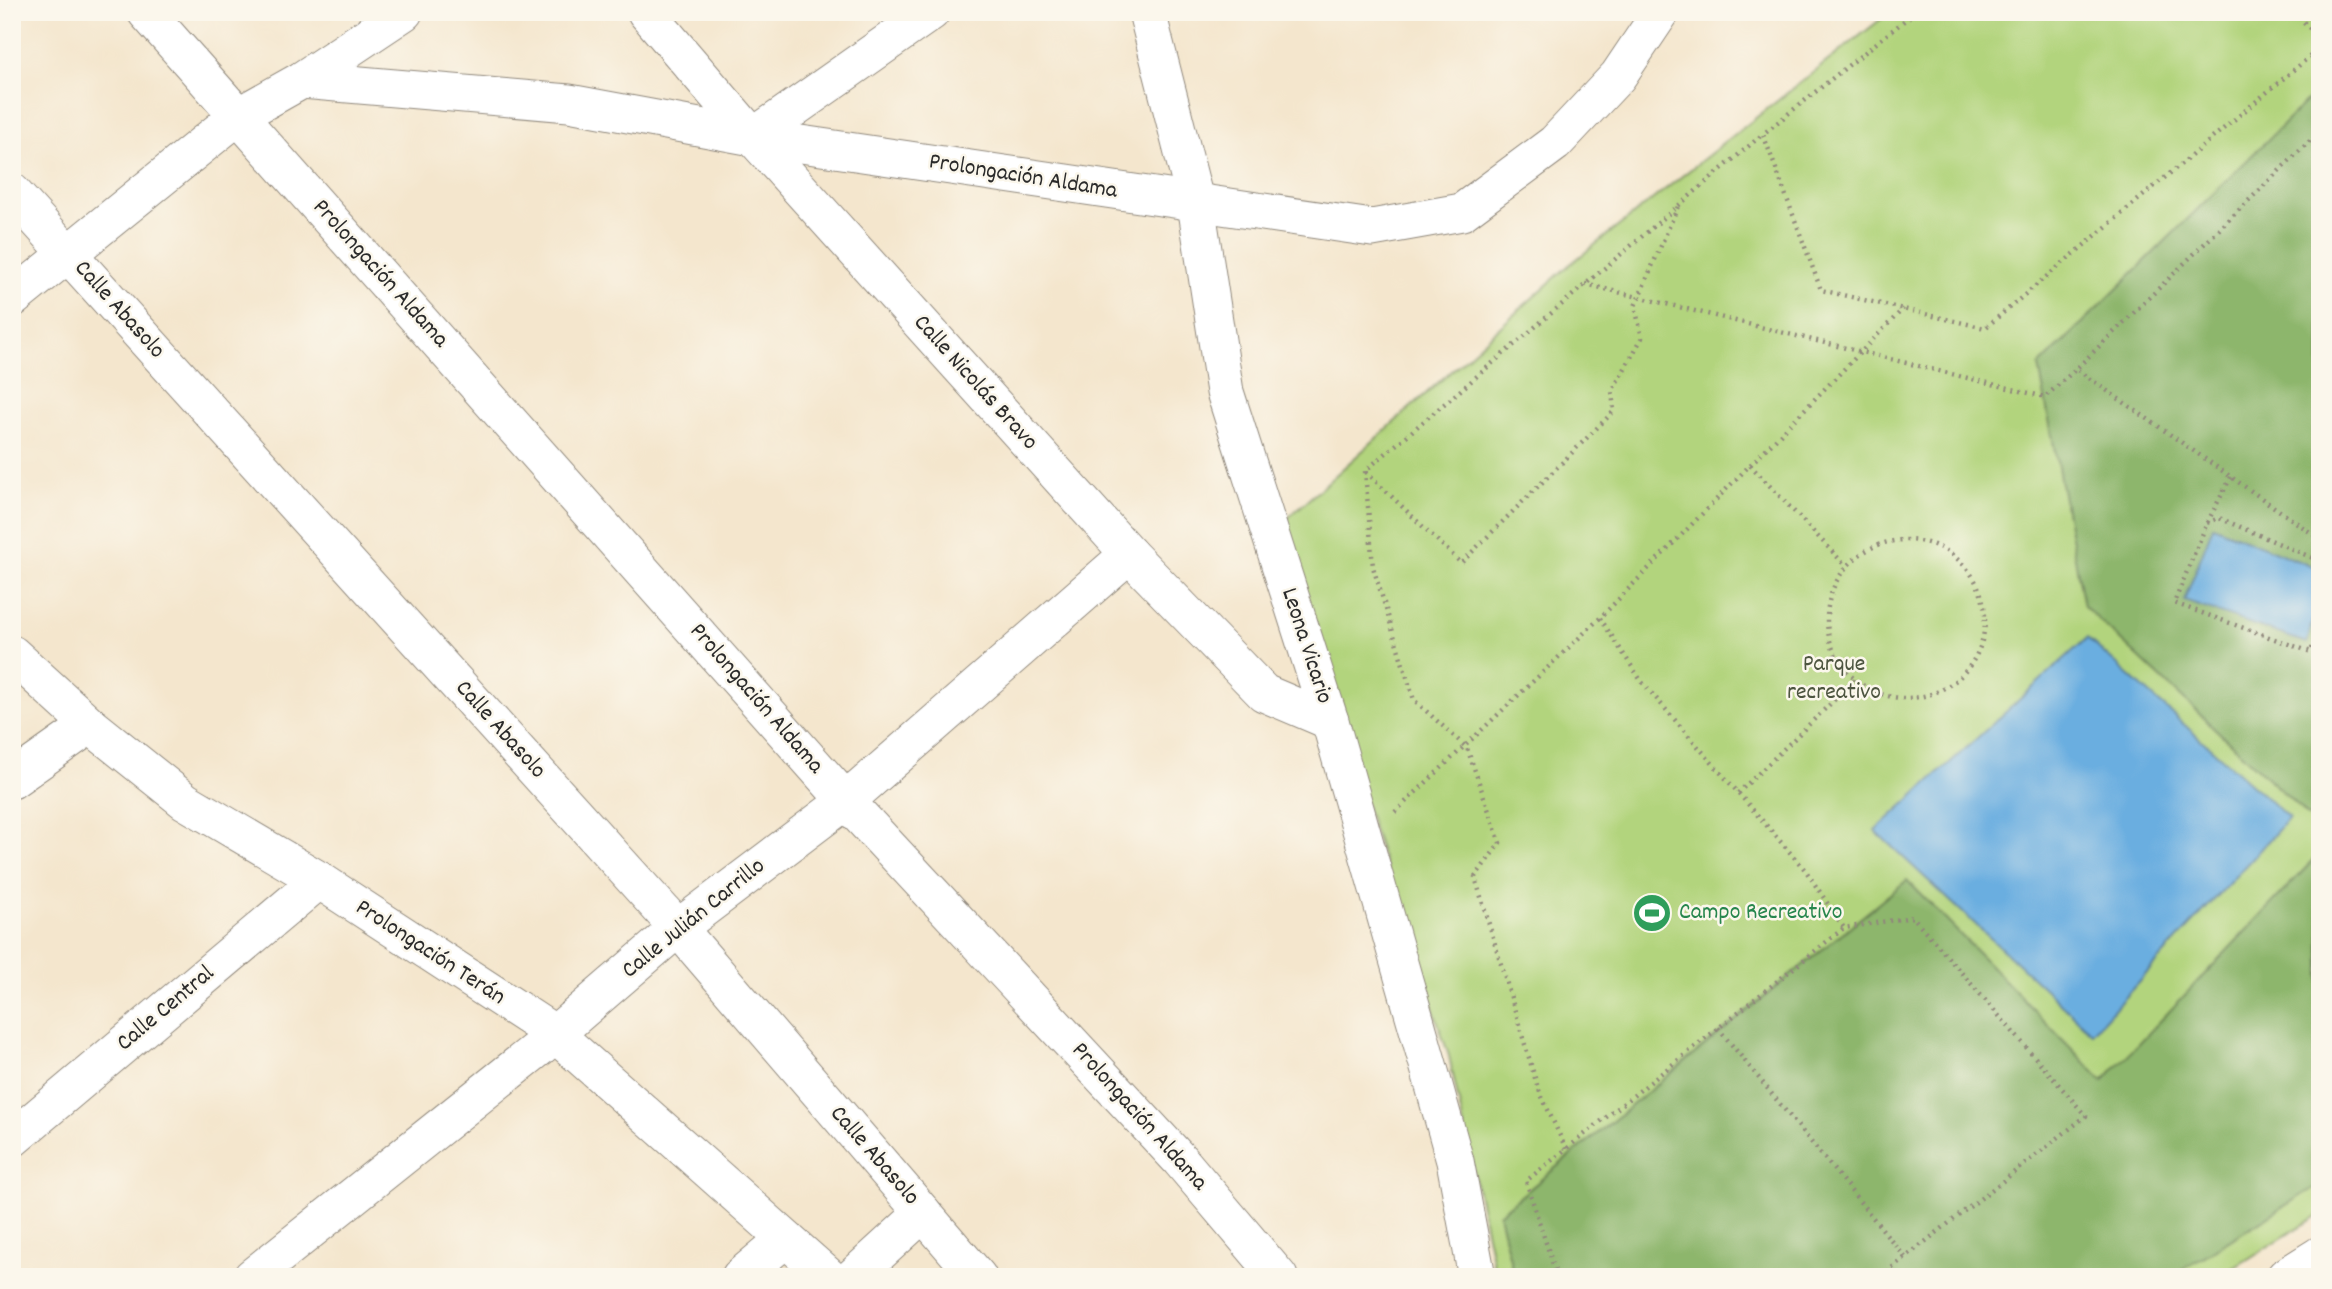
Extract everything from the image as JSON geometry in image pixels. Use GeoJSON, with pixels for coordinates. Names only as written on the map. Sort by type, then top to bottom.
{"type":"FeatureCollection","features":[{"type":"Feature","properties":{"kind":"street","name":"Prolongación Aldama"},"geometry":{"type":"LineString","coordinates":[[146,12],[846,801],[1180,1160],[1279,1277]]}},
{"type":"Feature","properties":{"kind":"street"},"geometry":{"type":"LineString","coordinates":[[12,299],[237,116],[302,80],[404,12]]}},
{"type":"Feature","properties":{"kind":"street","name":"Calle Nicolás Bravo"},"geometry":{"type":"LineString","coordinates":[[646,12],[753,137],[1129,554],[1264,693],[1330,721]]}},
{"type":"Feature","properties":{"kind":"street"},"geometry":{"type":"LineString","coordinates":[[753,137],[931,12]]}},
{"type":"Feature","properties":{"kind":"street","name":"Leona Vicario"},"geometry":{"type":"LineString","coordinates":[[1147,12],[1196,204],[1225,392],[1330,721],[1455,1161],[1477,1277]]}},
{"type":"Feature","properties":{"kind":"street","name":"Prolongación Aldama"},"geometry":{"type":"LineString","coordinates":[[302,80],[569,103],[753,137],[1372,228],[1462,212],[1555,143],[1618,76],[1661,12]]}},
{"type":"Feature","properties":{"kind":"street","name":"Calle Abasolo"},"geometry":{"type":"LineString","coordinates":[[12,192],[678,928],[978,1277]]}},
{"type":"Feature","properties":{"kind":"street","name":"Calle Julián Carrillo"},"geometry":{"type":"LineString","coordinates":[[270,1271],[678,928],[846,801],[1129,554]]}},
{"type":"Feature","properties":{"kind":"street","name":"Prolongación Terán"},"geometry":{"type":"LineString","coordinates":[[12,654],[90,725],[185,801],[319,880],[555,1034],[829,1277]]}},
{"type":"Feature","properties":{"kind":"street"},"geometry":{"type":"LineString","coordinates":[[12,780],[90,725]]}},
{"type":"Feature","properties":{"kind":"street","name":"Calle Central"},"geometry":{"type":"LineString","coordinates":[[12,1139],[319,880]]}},
{"type":"Feature","properties":{"kind":"street"},"geometry":{"type":"LineString","coordinates":[[853,1277],[923,1213]]}},
{"type":"Feature","properties":{"kind":"street"},"geometry":{"type":"LineString","coordinates":[[740,1277],[786,1239]]}},
{"type":"Feature","properties":{"kind":"street"},"geometry":{"type":"LineString","coordinates":[[2285,1277],[2320,1255]]}},
{"type":"Feature","properties":{"kind":"path"},"geometry":{"type":"LineString","coordinates":[[1365,471],[1680,202],[1915,12]]}},
{"type":"Feature","properties":{"kind":"path"},"geometry":{"type":"LineString","coordinates":[[2294,12],[2320,39]]}},
{"type":"Feature","properties":{"kind":"path"},"geometry":{"type":"LineString","coordinates":[[1763,134],[1821,290],[1985,328],[2320,48]]}},
{"type":"Feature","properties":{"kind":"path"},"geometry":{"type":"LineString","coordinates":[[1584,284],[2045,397],[2320,131]]}},
{"type":"Feature","properties":{"kind":"path"},"geometry":{"type":"LineString","coordinates":[[1365,471],[1461,563],[1614,411],[1612,391],[1642,338],[1635,306],[1680,202]]}},
{"type":"Feature","properties":{"kind":"path"},"geometry":{"type":"LineString","coordinates":[[1364,842],[1600,618],[1903,309]]}},
{"type":"Feature","properties":{"kind":"path"},"geometry":{"type":"LineString","coordinates":[[2076,369],[2320,539]]}},
{"type":"Feature","properties":{"kind":"path"},"geometry":{"type":"LineString","coordinates":[[1750,465],[1846,565]]}},
{"type":"Feature","properties":{"kind":"path"},"geometry":{"type":"LineString","coordinates":[[1365,471],[1373,567],[1414,700],[1465,746],[1500,843],[1475,877],[1538,1088],[1566,1149]]}},
{"type":"Feature","properties":{"kind":"path"},"geometry":{"type":"LineString","coordinates":[[2231,477],[2207,523],[2174,603],[2311,652],[2320,622]]}},
{"type":"Feature","properties":{"kind":"path"},"geometry":{"type":"LineString","coordinates":[[2207,523],[2218,518],[2320,561]]}},
{"type":"Feature","properties":{"kind":"path"},"geometry":{"type":"LineString","coordinates":[[1890,540],[1916,540],[1941,547],[1962,562],[1977,583],[1985,608],[1984,634],[1976,658],[1960,678],[1938,692],[1914,698],[1890,697],[1868,689],[1855,680],[1835,655],[1826,632],[1826,608],[1833,585],[1846,565],[1866,549],[1890,540]]}},
{"type":"Feature","properties":{"kind":"path"},"geometry":{"type":"LineString","coordinates":[[1600,618],[1642,682],[1806,871],[1844,928]]}},
{"type":"Feature","properties":{"kind":"path"},"geometry":{"type":"LineString","coordinates":[[1738,793],[1855,680]]}},
{"type":"Feature","properties":{"kind":"path"},"geometry":{"type":"LineString","coordinates":[[1557,1277],[1526,1181],[1844,928],[1913,917],[2086,1116],[1880,1277]]}},
{"type":"Feature","properties":{"kind":"path"},"geometry":{"type":"LineString","coordinates":[[1718,1028],[1905,1257]]}},
{"type":"Feature","properties":{"kind":"green space","name":"Parque recreativo"},"geometry":{"type":"Polygon","coordinates":[[[1890,12],[2320,12],[2320,1214],[2219,1277],[1496,1277],[1449,1056],[1374,832],[1280,525],[1568,266],[1890,12]]]}},
{"type":"Feature","properties":{"kind":"green space"},"geometry":{"type":"Polygon","coordinates":[[[2320,88],[2320,827],[2084,606],[2039,366],[2320,88]]]}},
{"type":"Feature","properties":{"kind":"green space"},"geometry":{"type":"Polygon","coordinates":[[[2320,853],[2320,1184],[2171,1277],[1514,1277],[1499,1214],[1907,880],[2103,1081],[2320,853]]]}},
{"type":"Feature","properties":{"kind":"water"},"geometry":{"type":"Polygon","coordinates":[[[2213,526],[2320,570],[2320,597],[2307,643],[2184,601],[2213,526]]]}},
{"type":"Feature","properties":{"kind":"water"},"geometry":{"type":"Polygon","coordinates":[[[2087,638],[2289,818],[2092,1033],[1875,831],[2087,638]]]}},
{"type":"Feature","properties":{"kind":"place","name":"Campo Recreativo"},"geometry":{"type":"Point","coordinates":[1652,913]}}]}
